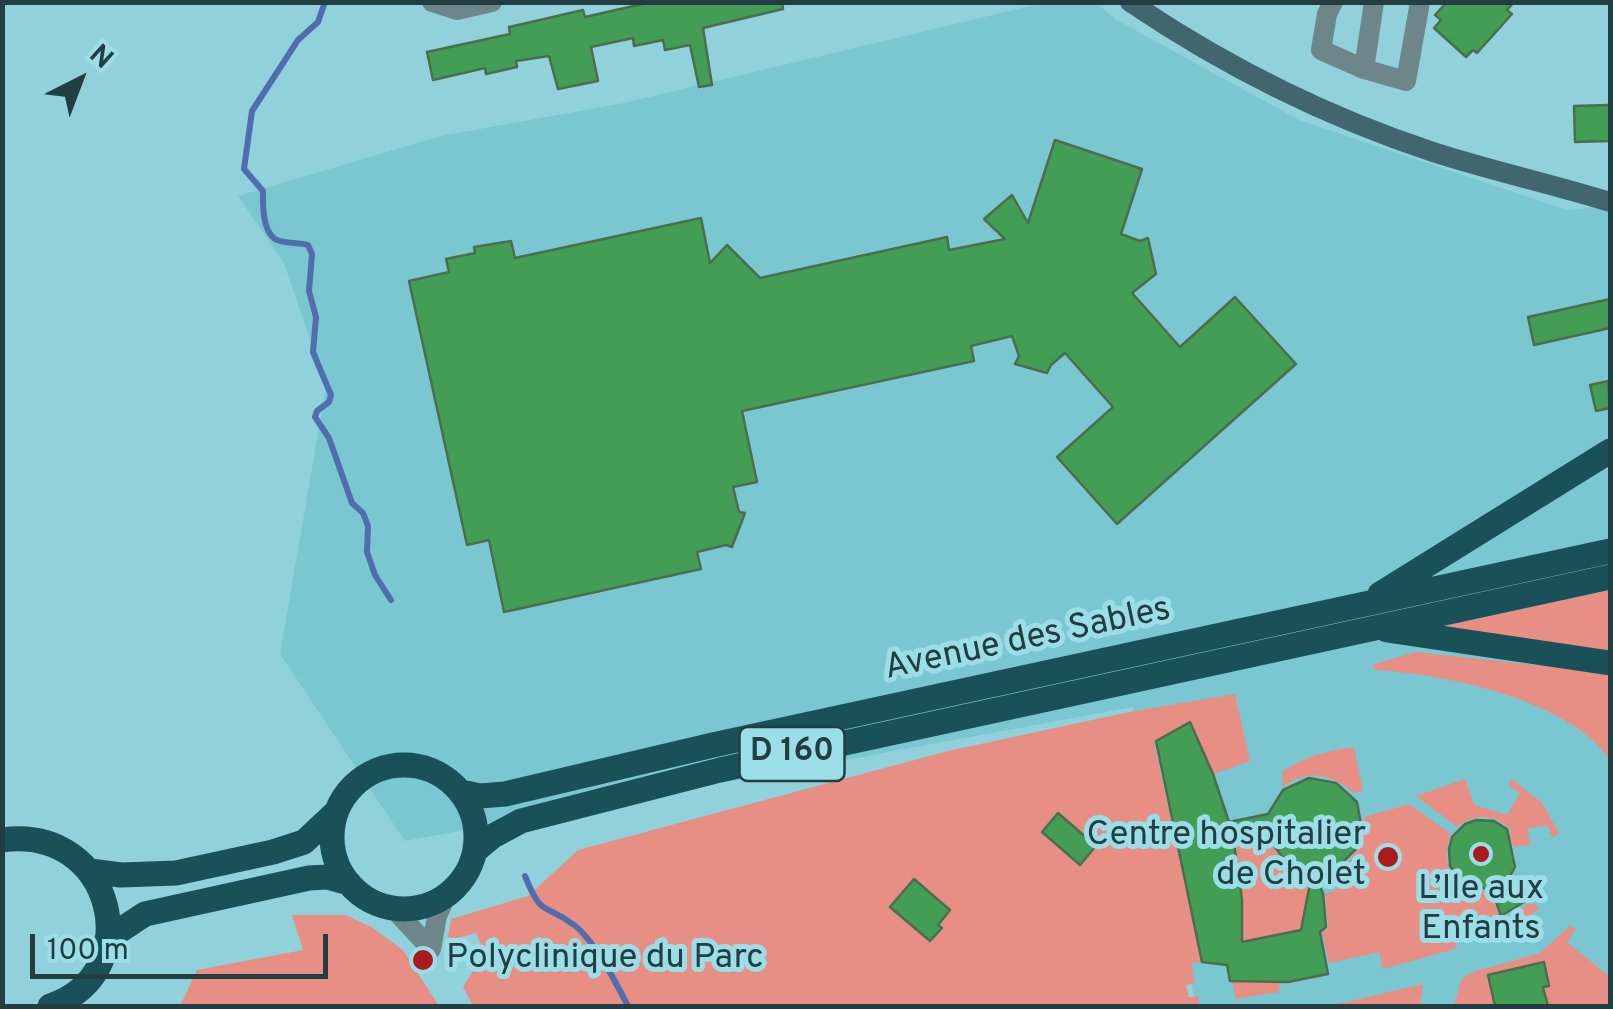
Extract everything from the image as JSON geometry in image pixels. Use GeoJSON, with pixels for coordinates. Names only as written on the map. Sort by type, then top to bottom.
{"type":"FeatureCollection","features":[{"type":"Feature","properties":{"kind":"main road"},"geometry":{"type":"LineString","coordinates":[[1368,616],[1610,451]]}},
{"type":"Feature","properties":{"kind":"main road","name":"Avenue des Sables"},"geometry":{"type":"LineString","coordinates":[[475,851],[521,821],[620,794],[1368,616],[1610,551]]}},
{"type":"Feature","properties":{"kind":"main road","name":"Avenue des Sables"},"geometry":{"type":"LineString","coordinates":[[461,792],[480,796],[505,794],[714,745],[1368,616],[1610,576]]}},
{"type":"Feature","properties":{"kind":"main road"},"geometry":{"type":"LineString","coordinates":[[1368,616],[1610,663]]}},
{"type":"Feature","properties":{"kind":"main road"},"geometry":{"type":"LineString","coordinates":[[90,871],[121,875],[176,873],[304,842],[336,812],[362,777],[388,766],[417,765],[434,770],[461,792],[474,820],[475,851],[469,869],[446,896],[421,907],[393,908],[361,895],[338,868],[332,850],[336,812]]}},
{"type":"Feature","properties":{"kind":"main road"},"geometry":{"type":"LineString","coordinates":[[2,840],[22,837],[48,841],[71,853],[90,871],[102,892],[108,915],[101,959],[76,992],[50,1006]]}},
{"type":"Feature","properties":{"kind":"main road"},"geometry":{"type":"LineString","coordinates":[[107,939],[145,914],[310,878],[327,877],[349,883]]}},
{"type":"Feature","properties":{"kind":"street"},"geometry":{"type":"LineString","coordinates":[[432,2],[457,10],[492,2]]}},
{"type":"Feature","properties":{"kind":"street"},"geometry":{"type":"LineString","coordinates":[[1130,2],[1194,42],[1317,106],[1432,151],[1610,202]]}},
{"type":"Feature","properties":{"kind":"street"},"geometry":{"type":"LineString","coordinates":[[1333,2],[1320,50],[1364,70],[1406,80],[1420,2]]}},
{"type":"Feature","properties":{"kind":"street"},"geometry":{"type":"LineString","coordinates":[[1364,70],[1374,2]]}},
{"type":"Feature","properties":{"kind":"street"},"geometry":{"type":"LineString","coordinates":[[393,908],[431,949],[437,916],[446,896]]}},
{"type":"Feature","properties":{"kind":"shaded area"},"geometry":{"type":"Polygon","coordinates":[[[1095,2],[1115,19],[1299,120],[1567,210],[1610,206],[1610,1006],[1196,1006],[1133,707],[405,841],[280,654],[326,387],[284,263],[238,196],[441,136],[624,103],[1043,3],[1095,2]]]}},
{"type":"Feature","properties":{"kind":"shaded area"},"geometry":{"type":"Polygon","coordinates":[[[1610,590],[1610,654],[1448,631],[1447,625],[1610,590]]]}},
{"type":"Feature","properties":{"kind":"shaded area"},"geometry":{"type":"Polygon","coordinates":[[[1416,652],[1610,673],[1610,761],[1592,740],[1567,721],[1537,706],[1468,684],[1374,670],[1374,664],[1416,652]]]}},
{"type":"Feature","properties":{"kind":"shaded area"},"geometry":{"type":"Polygon","coordinates":[[[1235,694],[1250,761],[1214,774],[1190,722],[1154,742],[1202,962],[1191,964],[1195,983],[1186,985],[1189,997],[1198,996],[1200,1006],[473,1006],[463,987],[478,963],[474,952],[483,948],[476,933],[447,941],[451,919],[528,896],[578,850],[948,751],[1235,694]]]}},
{"type":"Feature","properties":{"kind":"shaded area"},"geometry":{"type":"Polygon","coordinates":[[[1354,747],[1363,791],[1354,793],[1337,781],[1319,776],[1301,777],[1283,787],[1282,772],[1291,766],[1316,755],[1354,747]]]}},
{"type":"Feature","properties":{"kind":"shaded area"},"geometry":{"type":"Polygon","coordinates":[[[1465,779],[1474,805],[1507,815],[1520,793],[1508,785],[1512,779],[1542,803],[1559,833],[1553,838],[1547,825],[1527,829],[1530,845],[1514,847],[1508,835],[1512,831],[1499,821],[1478,817],[1457,827],[1416,796],[1465,779]]]}},
{"type":"Feature","properties":{"kind":"shaded area"},"geometry":{"type":"Polygon","coordinates":[[[1409,804],[1451,834],[1447,858],[1454,877],[1471,889],[1496,889],[1498,893],[1493,898],[1501,920],[1530,901],[1540,909],[1507,930],[1488,933],[1480,921],[1465,921],[1455,949],[1383,969],[1379,952],[1329,963],[1322,932],[1328,928],[1325,894],[1356,875],[1347,863],[1361,845],[1364,817],[1409,804]]]}},
{"type":"Feature","properties":{"kind":"shaded area"},"geometry":{"type":"Polygon","coordinates":[[[1269,836],[1285,861],[1312,872],[1301,930],[1242,953],[1242,899],[1234,843],[1269,836]]]}},
{"type":"Feature","properties":{"kind":"shaded area"},"geometry":{"type":"Polygon","coordinates":[[[292,915],[346,915],[373,928],[403,950],[439,1006],[180,1006],[197,970],[303,950],[292,915]]]}},
{"type":"Feature","properties":{"kind":"shaded area"},"geometry":{"type":"Polygon","coordinates":[[[1570,926],[1576,929],[1567,942],[1610,977],[1610,1006],[1548,1006],[1543,963],[1488,975],[1495,1006],[1454,1006],[1462,978],[1540,953],[1570,926]]]}},
{"type":"Feature","properties":{"kind":"shaded area"},"geometry":{"type":"Polygon","coordinates":[[[1281,978],[1279,992],[1236,999],[1232,981],[1281,978]]]}},
{"type":"Feature","properties":{"kind":"shaded area"},"geometry":{"type":"Polygon","coordinates":[[[1423,984],[1420,1006],[1329,1006],[1423,984]]]}},
{"type":"Feature","properties":{"kind":"building"},"geometry":{"type":"Polygon","coordinates":[[[651,2],[782,2],[783,9],[703,28],[712,85],[699,87],[690,45],[665,50],[663,40],[634,46],[633,38],[591,47],[598,81],[558,89],[549,56],[516,61],[517,67],[486,74],[485,68],[433,80],[427,52],[510,34],[509,27],[583,10],[585,17],[651,2]]]}},
{"type":"Feature","properties":{"kind":"building"},"geometry":{"type":"Polygon","coordinates":[[[1447,2],[1514,2],[1507,10],[1512,14],[1477,53],[1473,50],[1466,57],[1434,28],[1441,20],[1435,15],[1447,2]]]}},
{"type":"Feature","properties":{"kind":"building"},"geometry":{"type":"Polygon","coordinates":[[[1610,105],[1610,141],[1575,142],[1574,106],[1610,105]]]}},
{"type":"Feature","properties":{"kind":"building"},"geometry":{"type":"Polygon","coordinates":[[[1055,140],[1142,169],[1121,234],[1140,241],[1148,238],[1156,274],[1132,293],[1180,347],[1235,297],[1296,364],[1117,524],[1057,457],[1113,407],[1065,353],[1047,373],[1015,364],[1019,356],[1012,336],[971,346],[974,361],[742,411],[757,482],[733,487],[739,512],[745,513],[732,547],[697,552],[701,569],[504,612],[489,540],[467,545],[409,281],[449,272],[446,259],[475,253],[474,247],[511,241],[515,258],[701,218],[710,263],[727,245],[760,278],[947,237],[949,250],[1005,239],[984,219],[1012,195],[1028,223],[1055,140]]]}},
{"type":"Feature","properties":{"kind":"building"},"geometry":{"type":"Polygon","coordinates":[[[1610,299],[1610,328],[1534,345],[1528,317],[1610,299]]]}},
{"type":"Feature","properties":{"kind":"building"},"geometry":{"type":"Polygon","coordinates":[[[1608,381],[1610,408],[1596,411],[1590,385],[1608,381]]]}},
{"type":"Feature","properties":{"kind":"building"},"geometry":{"type":"Polygon","coordinates":[[[1190,722],[1229,822],[1268,814],[1283,790],[1309,778],[1336,783],[1357,802],[1362,830],[1355,850],[1340,865],[1313,873],[1323,893],[1326,927],[1320,932],[1328,974],[1288,982],[1230,981],[1227,965],[1202,962],[1156,741],[1190,722]],[[1268,837],[1234,843],[1242,899],[1242,942],[1301,930],[1312,873],[1285,861],[1268,837]]]}},
{"type":"Feature","properties":{"kind":"building"},"geometry":{"type":"Polygon","coordinates":[[[1058,813],[1096,846],[1080,865],[1042,832],[1058,813]]]}},
{"type":"Feature","properties":{"kind":"building","name":"L’Ile aux Enfants"},"geometry":{"type":"Polygon","coordinates":[[[1494,821],[1507,829],[1515,867],[1508,880],[1529,899],[1501,916],[1492,890],[1463,884],[1450,866],[1452,837],[1465,824],[1494,821]]]}},
{"type":"Feature","properties":{"kind":"building"},"geometry":{"type":"Polygon","coordinates":[[[914,879],[950,910],[938,925],[942,928],[930,941],[890,907],[914,879]]]}},
{"type":"Feature","properties":{"kind":"building"},"geometry":{"type":"Polygon","coordinates":[[[1544,962],[1549,986],[1543,987],[1548,1006],[1495,1006],[1488,975],[1544,962]]]}},
{"type":"Feature","properties":{"kind":"waterway"},"geometry":{"type":"LineString","coordinates":[[325,2],[318,22],[298,40],[252,111],[244,169],[263,191],[264,217],[271,235],[282,242],[308,245],[312,254],[309,291],[316,317],[313,352],[331,395],[315,417],[329,438],[352,503],[363,513],[368,526],[367,552],[375,575],[391,600]]}},
{"type":"Feature","properties":{"kind":"waterway"},"geometry":{"type":"LineString","coordinates":[[525,876],[540,905],[574,925],[590,941],[628,1006]]}},
{"type":"Feature","properties":{"kind":"place","name":"L’Ile aux Enfants"},"geometry":{"type":"Point","coordinates":[1481,854]}},
{"type":"Feature","properties":{"kind":"place","name":"Centre hospitalier de Cholet"},"geometry":{"type":"Point","coordinates":[1388,857]}},
{"type":"Feature","properties":{"kind":"place","name":"Polyclinique du Parc"},"geometry":{"type":"Point","coordinates":[423,960]}}]}
